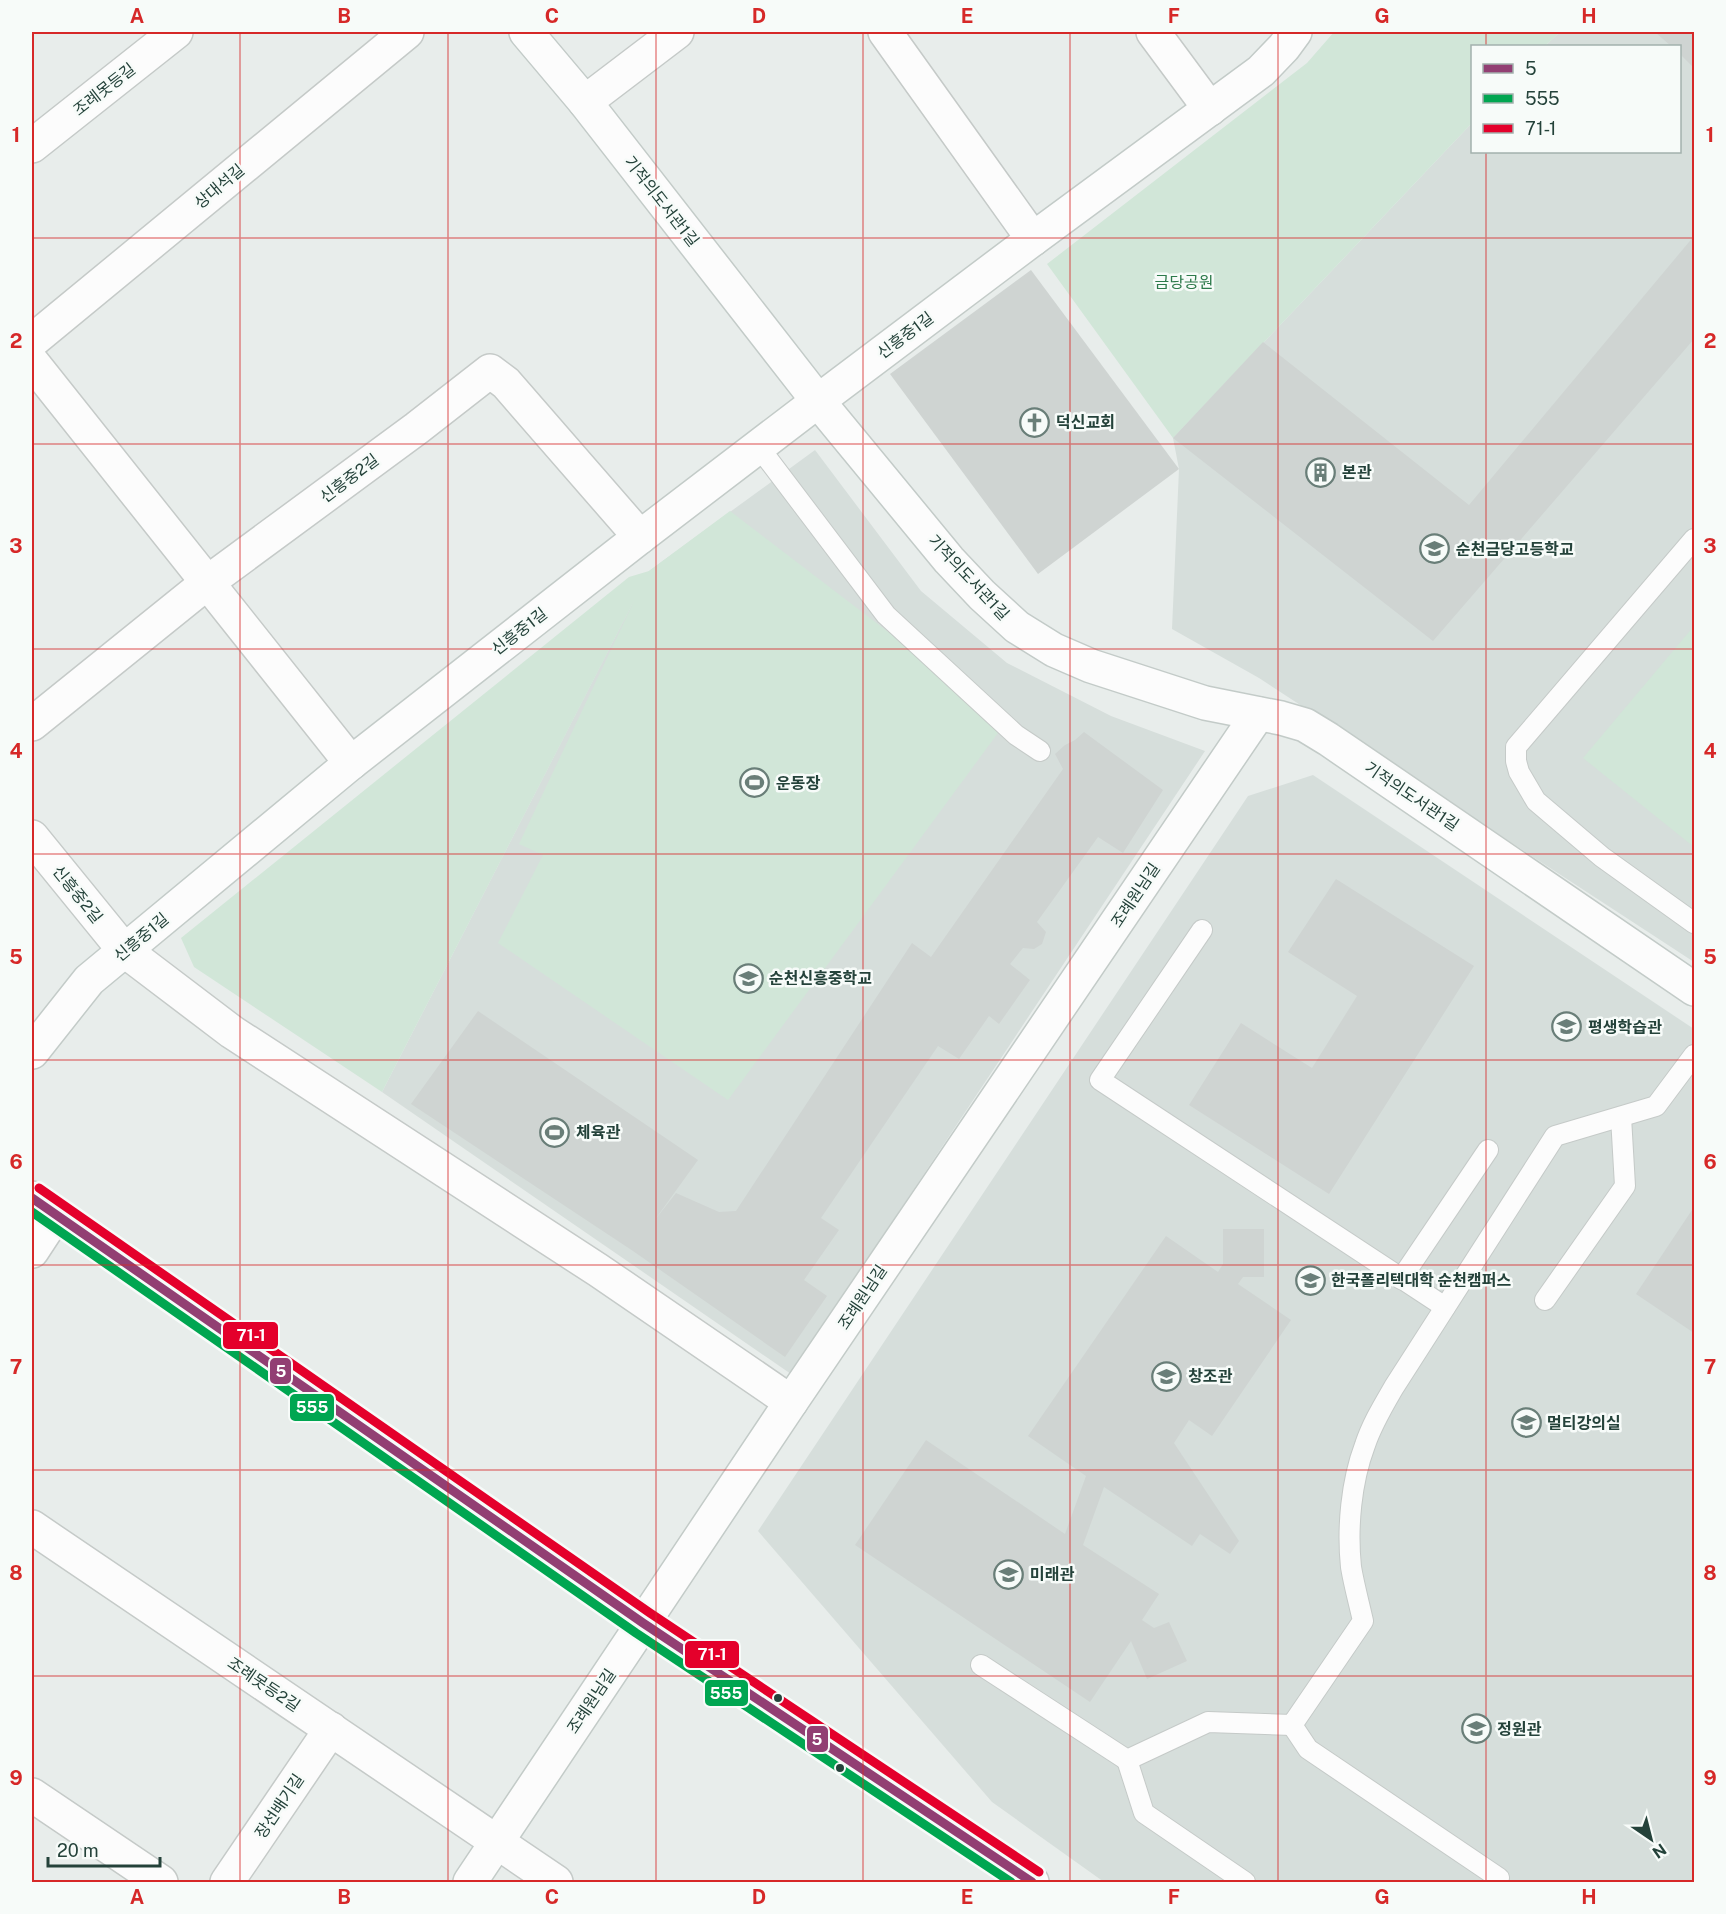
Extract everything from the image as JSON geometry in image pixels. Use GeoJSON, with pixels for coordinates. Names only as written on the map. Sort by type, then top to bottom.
{"type":"FeatureCollection","features":[{"type":"Feature","properties":{"kind":"street","name":"조례못등길"},"geometry":{"type":"LineString","coordinates":[[32,146],[177,32]]}},
{"type":"Feature","properties":{"kind":"street","name":"상대석길"},"geometry":{"type":"LineString","coordinates":[[32,341],[407,32]]}},
{"type":"Feature","properties":{"kind":"street","name":"기적의도서관1길"},"geometry":{"type":"LineString","coordinates":[[526,32],[585,102],[818,401],[949,560],[1017,627],[1054,650],[1091,666],[1205,703],[1305,725],[1695,989]]}},
{"type":"Feature","properties":{"kind":"street"},"geometry":{"type":"LineString","coordinates":[[585,102],[677,32]]}},
{"type":"Feature","properties":{"kind":"street"},"geometry":{"type":"LineString","coordinates":[[885,32],[1033,239]]}},
{"type":"Feature","properties":{"kind":"street"},"geometry":{"type":"LineString","coordinates":[[1153,32],[1210,109]]}},
{"type":"Feature","properties":{"kind":"street","name":"신흥중1길"},"geometry":{"type":"LineString","coordinates":[[32,1052],[89,980],[351,763],[758,446],[1261,71],[1284,47],[1294,32]]}},
{"type":"Feature","properties":{"kind":"street"},"geometry":{"type":"LineString","coordinates":[[32,362],[351,763]]}},
{"type":"Feature","properties":{"kind":"street","name":"신흥중2길"},"geometry":{"type":"LineString","coordinates":[[32,724],[208,582],[417,428],[490,370],[506,383],[640,537]]}},
{"type":"Feature","properties":{"kind":"street","name":"조례원님길"},"geometry":{"type":"LineString","coordinates":[[470,1882],[791,1402],[1258,714]]}},
{"type":"Feature","properties":{"kind":"street","name":"신흥중2길"},"geometry":{"type":"LineString","coordinates":[[32,837],[124,951],[232,1032],[598,1270],[791,1402]]}},
{"type":"Feature","properties":{"kind":"street"},"geometry":{"type":"LineString","coordinates":[[32,1251],[43,1207],[644,1623],[1032,1882]]}},
{"type":"Feature","properties":{"kind":"street","name":"조례못등2길"},"geometry":{"type":"LineString","coordinates":[[32,1527],[556,1882]]}},
{"type":"Feature","properties":{"kind":"street","name":"장선배기길"},"geometry":{"type":"LineString","coordinates":[[227,1882],[331,1730]]}},
{"type":"Feature","properties":{"kind":"street"},"geometry":{"type":"LineString","coordinates":[[32,1795],[160,1882]]}},
{"type":"Feature","properties":{"kind":"lane"},"geometry":{"type":"LineString","coordinates":[[758,446],[886,615],[1016,735],[1040,751]]}},
{"type":"Feature","properties":{"kind":"lane"},"geometry":{"type":"LineString","coordinates":[[1695,539],[1516,747],[1516,761],[1519,772],[1536,801],[1602,857],[1695,923]]}},
{"type":"Feature","properties":{"kind":"lane"},"geometry":{"type":"LineString","coordinates":[[1202,930],[1100,1080],[1445,1307]]}},
{"type":"Feature","properties":{"kind":"lane"},"geometry":{"type":"LineString","coordinates":[[1292,1725],[1363,1621],[1352,1568],[1350,1536],[1352,1499],[1360,1462],[1376,1419],[1555,1136],[1656,1106],[1695,1055]]}},
{"type":"Feature","properties":{"kind":"lane"},"geometry":{"type":"LineString","coordinates":[[1545,1300],[1625,1186],[1621,1116]]}},
{"type":"Feature","properties":{"kind":"lane"},"geometry":{"type":"LineString","coordinates":[[1401,1279],[1488,1150]]}},
{"type":"Feature","properties":{"kind":"lane"},"geometry":{"type":"LineString","coordinates":[[981,1665],[1127,1760],[1144,1813],[1245,1882]]}},
{"type":"Feature","properties":{"kind":"lane"},"geometry":{"type":"LineString","coordinates":[[1127,1760],[1208,1722],[1292,1725]]}},
{"type":"Feature","properties":{"kind":"lane"},"geometry":{"type":"LineString","coordinates":[[1292,1725],[1308,1749],[1499,1878]]}},
{"type":"Feature","properties":{"kind":"shaded area","name":"순천금당고등학교"},"geometry":{"type":"Polygon","coordinates":[[[1560,32],[1694,32],[1694,962],[1259,678],[1172,629],[1179,469],[1173,438],[1471,124],[1471,153],[1681,153],[1681,45],[1546,45],[1560,32]]]}},
{"type":"Feature","properties":{"kind":"shaded area","name":"순천신흥중학교"},"geometry":{"type":"Polygon","coordinates":[[[815,450],[921,591],[1007,663],[1111,716],[1205,751],[791,1374],[382,1092],[649,571],[815,450]]]}},
{"type":"Feature","properties":{"kind":"shaded area","name":"한국폴리텍대학 순천캠퍼스"},"geometry":{"type":"Polygon","coordinates":[[[1313,775],[1694,1029],[1694,1882],[1104,1882],[992,1802],[758,1531],[1248,796],[1313,775]]]}},
{"type":"Feature","properties":{"kind":"green space","name":"금당공원"},"geometry":{"type":"Polygon","coordinates":[[[1334,32],[1560,32],[1546,45],[1471,45],[1471,124],[1173,438],[1047,264],[1307,63],[1334,32]]]}},
{"type":"Feature","properties":{"kind":"green space","name":"운동장"},"geometry":{"type":"Polygon","coordinates":[[[730,511],[1006,722],[728,1100],[498,943],[543,855],[519,844],[635,599],[382,1092],[194,967],[181,938],[629,577],[649,571],[730,511]]]}},
{"type":"Feature","properties":{"kind":"green space"},"geometry":{"type":"Polygon","coordinates":[[[1694,626],[1694,847],[1583,758],[1694,626]]]}},
{"type":"Feature","properties":{"kind":"building"},"geometry":{"type":"Polygon","coordinates":[[[1655,32],[1694,32],[1694,68],[1681,55],[1681,45],[1670,45],[1655,32]]]}},
{"type":"Feature","properties":{"kind":"building","name":"본관"},"geometry":{"type":"Polygon","coordinates":[[[1694,236],[1694,339],[1433,641],[1173,438],[1263,342],[1469,505],[1694,236]]]}},
{"type":"Feature","properties":{"kind":"building","name":"덕신교회"},"geometry":{"type":"Polygon","coordinates":[[[1031,270],[1179,469],[1038,574],[890,374],[1031,270]]]}},
{"type":"Feature","properties":{"kind":"building"},"geometry":{"type":"Polygon","coordinates":[[[1084,732],[1163,790],[1123,853],[1098,837],[1037,922],[1046,932],[1042,944],[1034,949],[1023,948],[1010,964],[1030,980],[999,1024],[989,1016],[959,1059],[938,1046],[821,1218],[839,1230],[804,1280],[827,1296],[785,1357],[633,1251],[411,1104],[478,1011],[698,1160],[654,1221],[676,1193],[719,1212],[736,1211],[912,943],[931,957],[1063,769],[1055,754],[1084,732]]]}},
{"type":"Feature","properties":{"kind":"building"},"geometry":{"type":"Polygon","coordinates":[[[1336,879],[1474,966],[1329,1194],[1189,1105],[1241,1023],[1312,1068],[1357,996],[1288,952],[1336,879]]]}},
{"type":"Feature","properties":{"kind":"building"},"geometry":{"type":"Polygon","coordinates":[[[1694,1207],[1694,1333],[1636,1294],[1694,1207]]]}},
{"type":"Feature","properties":{"kind":"building"},"geometry":{"type":"Polygon","coordinates":[[[1223,1229],[1264,1229],[1264,1277],[1243,1277],[1238,1284],[1291,1320],[1212,1436],[1189,1420],[1174,1443],[1239,1541],[1230,1554],[1200,1534],[1192,1546],[1104,1487],[1083,1545],[1159,1594],[1142,1620],[1154,1628],[1169,1622],[1187,1661],[1147,1679],[1131,1641],[1090,1702],[855,1545],[926,1440],[1065,1534],[1086,1476],[1028,1436],[1166,1236],[1218,1272],[1223,1264],[1223,1229]]]}},
{"type":"Feature","properties":{"kind":"transit line","name":"71-1"},"geometry":{"type":"LineString","coordinates":[[39,1188],[650,1613],[1039,1872]]}},
{"type":"Feature","properties":{"kind":"transit line","name":"5"},"geometry":{"type":"LineString","coordinates":[[32,1198],[643,1623],[1032,1882]]}},
{"type":"Feature","properties":{"kind":"transit line","name":"555"},"geometry":{"type":"LineString","coordinates":[[32,1212],[636,1633],[1011,1882]]}},
{"type":"Feature","properties":{"kind":"place","name":"덕신교회"},"geometry":{"type":"Point","coordinates":[1035,422]}},
{"type":"Feature","properties":{"kind":"place","name":"본관"},"geometry":{"type":"Point","coordinates":[1321,472]}},
{"type":"Feature","properties":{"kind":"place","name":"순천금당고등학교"},"geometry":{"type":"Point","coordinates":[1435,549]}},
{"type":"Feature","properties":{"kind":"place","name":"운동장"},"geometry":{"type":"Point","coordinates":[755,783]}},
{"type":"Feature","properties":{"kind":"place","name":"순천신흥중학교"},"geometry":{"type":"Point","coordinates":[748,978]}},
{"type":"Feature","properties":{"kind":"place","name":"평생학습관"},"geometry":{"type":"Point","coordinates":[1567,1027]}},
{"type":"Feature","properties":{"kind":"place","name":"체육관"},"geometry":{"type":"Point","coordinates":[555,1132]}},
{"type":"Feature","properties":{"kind":"place","name":"한국폴리텍대학 순천캠퍼스"},"geometry":{"type":"Point","coordinates":[1310,1280]}},
{"type":"Feature","properties":{"kind":"place","name":"창조관"},"geometry":{"type":"Point","coordinates":[1167,1376]}},
{"type":"Feature","properties":{"kind":"place","name":"멀티강의실"},"geometry":{"type":"Point","coordinates":[1526,1423]}},
{"type":"Feature","properties":{"kind":"place","name":"미래관"},"geometry":{"type":"Point","coordinates":[1009,1574]}},
{"type":"Feature","properties":{"kind":"place","name":"정원관"},"geometry":{"type":"Point","coordinates":[1476,1729]}}]}
